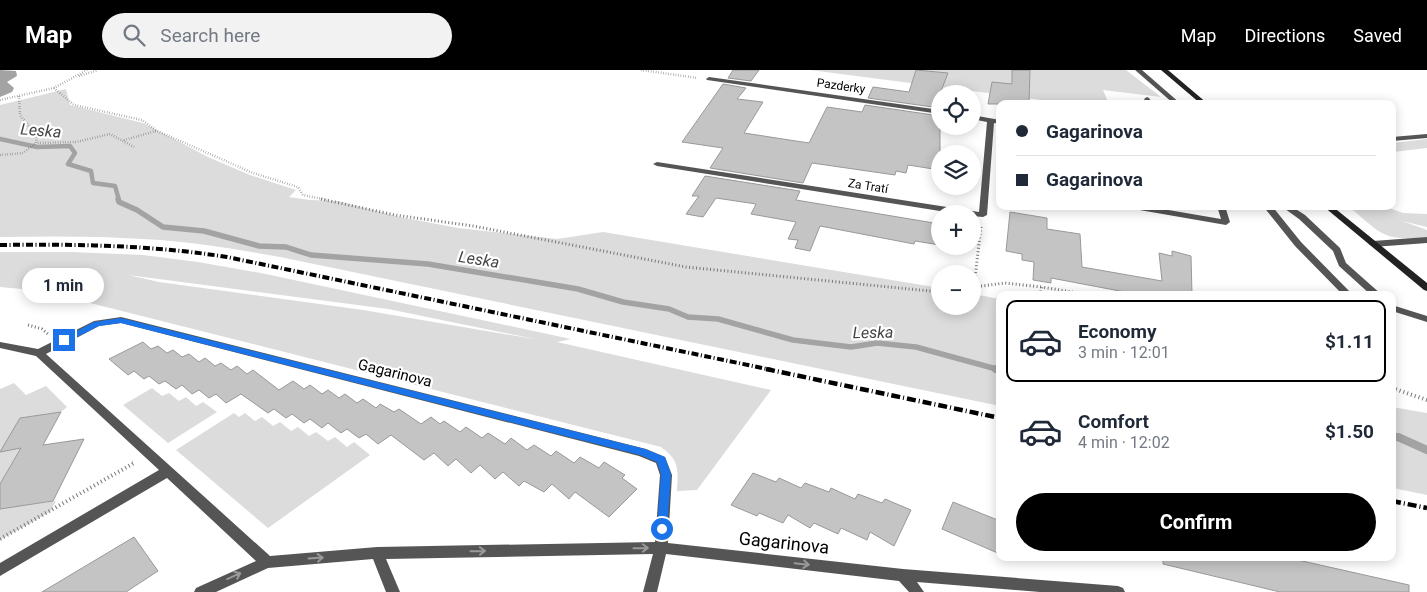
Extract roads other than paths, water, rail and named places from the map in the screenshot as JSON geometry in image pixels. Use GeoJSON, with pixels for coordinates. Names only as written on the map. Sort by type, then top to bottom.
{"type":"FeatureCollection","features":[{"type":"Feature","properties":{"kind":"main road"},"geometry":{"type":"LineString","coordinates":[[1164,70],[1200,100]]}},
{"type":"Feature","properties":{"kind":"main road"},"geometry":{"type":"LineString","coordinates":[[1331,210],[1427,288]]}},
{"type":"Feature","properties":{"kind":"street"},"geometry":{"type":"LineString","coordinates":[[1138,70],[1173,100]]}},
{"type":"Feature","properties":{"kind":"street","name":"Pazderky"},"geometry":{"type":"LineString","coordinates":[[709,79],[931,111]]}},
{"type":"Feature","properties":{"kind":"street"},"geometry":{"type":"LineString","coordinates":[[981,118],[996,121]]}},
{"type":"Feature","properties":{"kind":"street","name":"Za Tratí"},"geometry":{"type":"LineString","coordinates":[[657,164],[982,215],[996,121]]}},
{"type":"Feature","properties":{"kind":"street"},"geometry":{"type":"LineString","coordinates":[[1396,139],[1427,136]]}},
{"type":"Feature","properties":{"kind":"street"},"geometry":{"type":"LineString","coordinates":[[1161,210],[1226,222],[1222,210]]}},
{"type":"Feature","properties":{"kind":"street"},"geometry":{"type":"LineString","coordinates":[[1195,210],[1196,217]]}},
{"type":"Feature","properties":{"kind":"street"},"geometry":{"type":"LineString","coordinates":[[1271,210],[1298,244],[1344,291]]}},
{"type":"Feature","properties":{"kind":"street"},"geometry":{"type":"LineString","coordinates":[[1291,210],[1302,217],[1337,250],[1342,264],[1373,291]]}},
{"type":"Feature","properties":{"kind":"street"},"geometry":{"type":"LineString","coordinates":[[1373,244],[1427,240]]}},
{"type":"Feature","properties":{"kind":"street"},"geometry":{"type":"LineString","coordinates":[[1396,309],[1427,319]]}},
{"type":"Feature","properties":{"kind":"street","name":"Gagarinova"},"geometry":{"type":"LineString","coordinates":[[39,352],[97,324],[121,320],[642,452],[661,460],[666,474],[661,548],[650,592]]}},
{"type":"Feature","properties":{"kind":"street"},"geometry":{"type":"LineString","coordinates":[[0,346],[39,352],[267,562]]}},
{"type":"Feature","properties":{"kind":"street"},"geometry":{"type":"LineString","coordinates":[[0,570],[168,471]]}},
{"type":"Feature","properties":{"kind":"street","name":"Gagarinova"},"geometry":{"type":"LineString","coordinates":[[201,592],[267,562],[377,553],[661,548],[903,575],[1118,592]]}},
{"type":"Feature","properties":{"kind":"street"},"geometry":{"type":"LineString","coordinates":[[377,553],[393,592]]}},
{"type":"Feature","properties":{"kind":"street"},"geometry":{"type":"LineString","coordinates":[[903,575],[917,592]]}},
{"type":"Feature","properties":{"kind":"waterway","name":"Leska"},"geometry":{"type":"LineString","coordinates":[[0,139],[37,147],[70,146],[75,153],[68,164],[91,171],[93,183],[115,186],[119,200]]}},
{"type":"Feature","properties":{"kind":"waterway","name":"Leska"},"geometry":{"type":"LineString","coordinates":[[118,199],[119,202],[137,210],[163,227],[204,231],[259,246],[286,247],[311,255],[428,264],[578,289],[623,302],[669,309],[688,317],[718,319],[793,340],[851,347],[877,343],[916,347],[996,369]]}},
{"type":"Feature","properties":{"kind":"waterway","name":"Leska"},"geometry":{"type":"LineString","coordinates":[[1396,437],[1427,450]]}},
{"type":"Feature","properties":{"kind":"railway"},"geometry":{"type":"LineString","coordinates":[[0,245],[114,246],[227,257],[772,370]]}},
{"type":"Feature","properties":{"kind":"railway"},"geometry":{"type":"LineString","coordinates":[[766,369],[996,417]]}},
{"type":"Feature","properties":{"kind":"railway"},"geometry":{"type":"LineString","coordinates":[[1396,502],[1427,508]]}}]}
